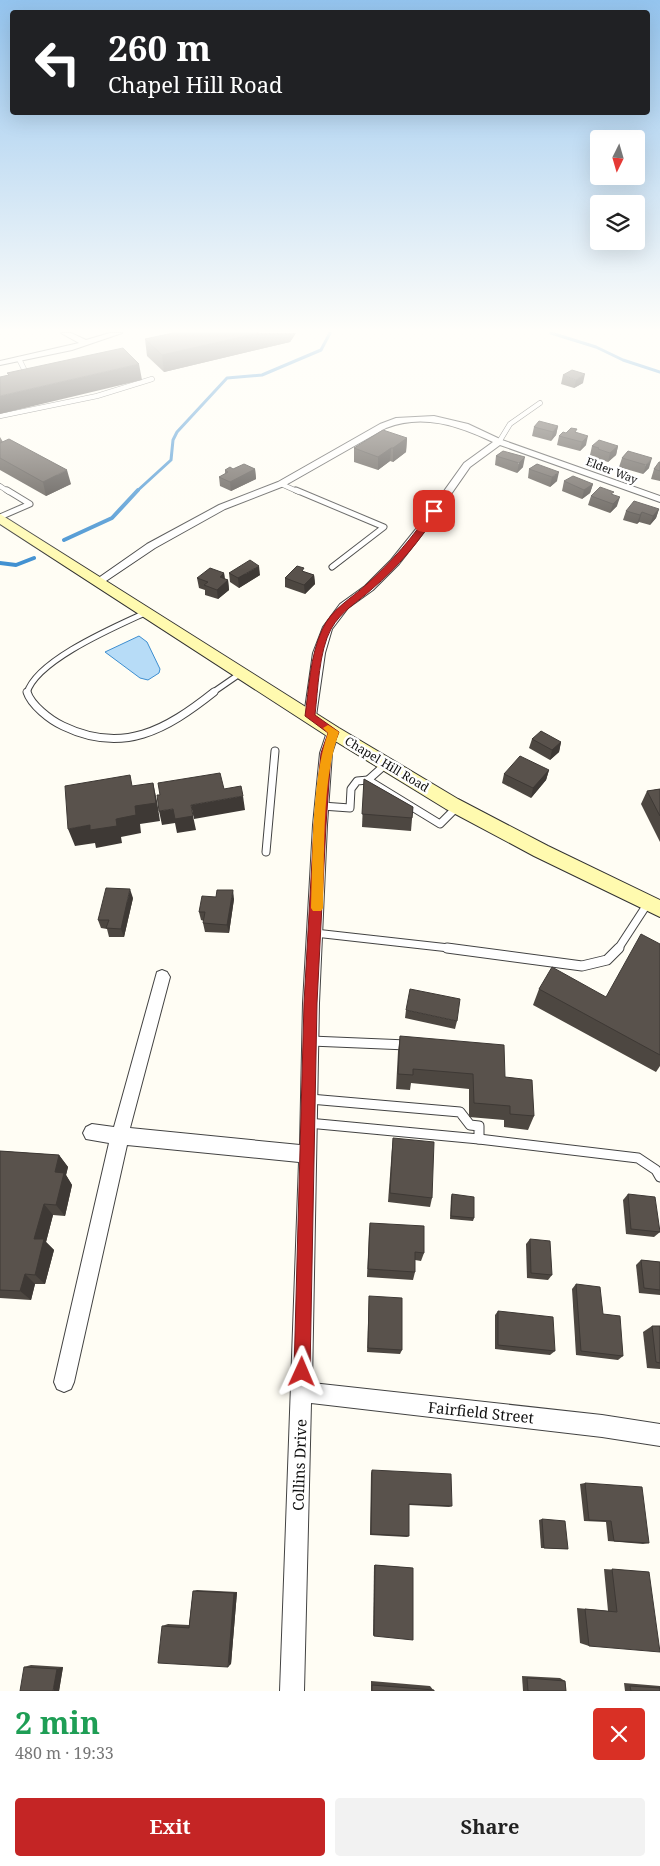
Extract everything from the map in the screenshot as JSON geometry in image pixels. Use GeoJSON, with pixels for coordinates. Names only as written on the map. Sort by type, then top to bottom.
{"type":"FeatureCollection","features":[{"type":"Feature","properties":{"kind":"main road","name":"Chapel Hill Road"},"geometry":{"type":"LineString","coordinates":[[0,518],[334,732],[457,807],[541,852],[654,906]]}},
{"type":"Feature","properties":{"kind":"street","name":"Elder Way"},"geometry":{"type":"LineString","coordinates":[[99,581],[151,546],[222,507],[281,484],[383,426],[396,421],[434,419],[465,426],[499,442],[660,499]]}},
{"type":"Feature","properties":{"kind":"street"},"geometry":{"type":"LineString","coordinates":[[310,716],[319,653],[327,629],[344,606],[369,588],[395,562],[428,521],[467,465],[499,442]]}},
{"type":"Feature","properties":{"kind":"street","name":"Collins Drive"},"geometry":{"type":"LineString","coordinates":[[292,1691],[302,1392],[310,1041],[326,753],[334,732]]}},
{"type":"Feature","properties":{"kind":"street"},"geometry":{"type":"LineString","coordinates":[[64,1382],[120,1135],[162,977]]}},
{"type":"Feature","properties":{"kind":"street"},"geometry":{"type":"LineString","coordinates":[[92,1133],[307,1154]]}},
{"type":"Feature","properties":{"kind":"street","name":"Fairfield Street"},"geometry":{"type":"LineString","coordinates":[[302,1392],[602,1426],[660,1435]]}},
{"type":"Feature","properties":{"kind":"lane"},"geometry":{"type":"LineString","coordinates":[[0,416],[19,412]]}},
{"type":"Feature","properties":{"kind":"lane"},"geometry":{"type":"LineString","coordinates":[[499,442],[502,433],[513,421],[527,412]]}},
{"type":"Feature","properties":{"kind":"lane"},"geometry":{"type":"LineString","coordinates":[[281,484],[384,527],[332,567]]}},
{"type":"Feature","properties":{"kind":"lane"},"geometry":{"type":"LineString","coordinates":[[0,486],[30,504],[0,518]]}},
{"type":"Feature","properties":{"kind":"lane"},"geometry":{"type":"LineString","coordinates":[[147,612],[78,646],[31,683],[27,692],[29,697],[54,721],[66,727],[87,735],[121,740],[145,736],[157,730],[194,708],[218,688],[242,672]]}},
{"type":"Feature","properties":{"kind":"lane"},"geometry":{"type":"LineString","coordinates":[[266,852],[275,751]]}},
{"type":"Feature","properties":{"kind":"lane"},"geometry":{"type":"LineString","coordinates":[[322,806],[350,808],[351,789],[357,781],[368,780],[386,764]]}},
{"type":"Feature","properties":{"kind":"lane"},"geometry":{"type":"LineString","coordinates":[[368,780],[440,824],[457,807]]}},
{"type":"Feature","properties":{"kind":"lane"},"geometry":{"type":"LineString","coordinates":[[315,932],[501,954],[582,966],[608,960],[654,906]]}},
{"type":"Feature","properties":{"kind":"lane"},"geometry":{"type":"LineString","coordinates":[[310,1041],[416,1045]]}},
{"type":"Feature","properties":{"kind":"lane"},"geometry":{"type":"LineString","coordinates":[[310,1099],[460,1112],[470,1125],[479,1126],[479,1139]]}},
{"type":"Feature","properties":{"kind":"lane"},"geometry":{"type":"LineString","coordinates":[[308,1123],[479,1139],[638,1158],[656,1170],[660,1177]]}},
{"type":"Feature","properties":{"kind":"water"},"geometry":{"type":"Polygon","coordinates":[[[139,636],[147,642],[160,669],[159,673],[148,680],[140,678],[105,652],[139,636]]]}},
{"type":"Feature","properties":{"kind":"building"},"geometry":{"type":"Polygon","coordinates":[[[539,421],[558,426],[553,432],[534,427],[539,421]]]}},
{"type":"Feature","properties":{"kind":"building"},"geometry":{"type":"Polygon","coordinates":[[[571,428],[577,429],[575,432],[588,436],[582,442],[559,436],[571,428]]]}},
{"type":"Feature","properties":{"kind":"building"},"geometry":{"type":"Polygon","coordinates":[[[383,430],[407,438],[378,457],[354,448],[383,430]]]}},
{"type":"Feature","properties":{"kind":"building"},"geometry":{"type":"Polygon","coordinates":[[[9,439],[67,470],[43,482],[0,458],[0,443],[9,439]]]}},
{"type":"Feature","properties":{"kind":"building"},"geometry":{"type":"Polygon","coordinates":[[[599,440],[618,446],[610,453],[592,446],[599,440]]]}},
{"type":"Feature","properties":{"kind":"building"},"geometry":{"type":"Polygon","coordinates":[[[503,451],[525,457],[519,463],[496,456],[503,451]]]}},
{"type":"Feature","properties":{"kind":"building"},"geometry":{"type":"Polygon","coordinates":[[[628,451],[652,458],[646,465],[622,458],[628,451]]]}},
{"type":"Feature","properties":{"kind":"building"},"geometry":{"type":"Polygon","coordinates":[[[660,462],[660,471],[654,469],[660,462]]]}},
{"type":"Feature","properties":{"kind":"building"},"geometry":{"type":"Polygon","coordinates":[[[244,464],[255,469],[230,482],[219,477],[228,472],[225,470],[230,467],[233,469],[244,464]]]}},
{"type":"Feature","properties":{"kind":"building"},"geometry":{"type":"Polygon","coordinates":[[[537,464],[559,472],[552,477],[529,469],[537,464]]]}},
{"type":"Feature","properties":{"kind":"building"},"geometry":{"type":"Polygon","coordinates":[[[573,476],[593,484],[584,490],[564,481],[573,476]]]}},
{"type":"Feature","properties":{"kind":"building"},"geometry":{"type":"Polygon","coordinates":[[[600,487],[614,492],[611,494],[620,497],[613,504],[591,496],[600,487]]]}},
{"type":"Feature","properties":{"kind":"building"},"geometry":{"type":"Polygon","coordinates":[[[634,501],[659,509],[653,516],[642,512],[640,515],[626,511],[634,501]]]}},
{"type":"Feature","properties":{"kind":"building"},"geometry":{"type":"Polygon","coordinates":[[[250,560],[259,566],[238,578],[229,573],[250,560]]]}},
{"type":"Feature","properties":{"kind":"building"},"geometry":{"type":"Polygon","coordinates":[[[297,566],[304,568],[302,571],[314,575],[304,585],[285,578],[297,566]]]}},
{"type":"Feature","properties":{"kind":"building"},"geometry":{"type":"Polygon","coordinates":[[[210,568],[224,573],[220,577],[228,580],[217,590],[204,585],[208,582],[197,578],[210,568]]]}},
{"type":"Feature","properties":{"kind":"building"},"geometry":{"type":"Polygon","coordinates":[[[541,731],[561,742],[552,750],[532,739],[541,731]]]}},
{"type":"Feature","properties":{"kind":"building"},"geometry":{"type":"Polygon","coordinates":[[[520,756],[549,770],[533,788],[504,774],[520,756]]]}},
{"type":"Feature","properties":{"kind":"building"},"geometry":{"type":"Polygon","coordinates":[[[220,773],[224,789],[241,786],[243,796],[191,805],[193,816],[175,819],[173,809],[159,811],[157,795],[160,795],[158,783],[220,773]]]}},
{"type":"Feature","properties":{"kind":"building"},"geometry":{"type":"Polygon","coordinates":[[[130,775],[132,786],[153,783],[156,803],[135,806],[136,815],[116,819],[117,826],[90,830],[90,825],[68,829],[65,786],[130,775]]]}},
{"type":"Feature","properties":{"kind":"building"},"geometry":{"type":"Polygon","coordinates":[[[364,779],[413,807],[412,818],[362,814],[364,779]]]}},
{"type":"Feature","properties":{"kind":"building"},"geometry":{"type":"Polygon","coordinates":[[[660,789],[660,816],[647,791],[660,789]]]}},
{"type":"Feature","properties":{"kind":"building"},"geometry":{"type":"Polygon","coordinates":[[[106,888],[130,889],[121,929],[106,928],[109,920],[98,920],[106,888]]]}},
{"type":"Feature","properties":{"kind":"building"},"geometry":{"type":"Polygon","coordinates":[[[217,890],[233,890],[227,925],[203,923],[205,912],[199,912],[202,896],[216,897],[217,890]]]}},
{"type":"Feature","properties":{"kind":"building"},"geometry":{"type":"Polygon","coordinates":[[[641,934],[660,944],[660,1055],[539,989],[552,967],[606,997],[641,934]]]}},
{"type":"Feature","properties":{"kind":"building"},"geometry":{"type":"Polygon","coordinates":[[[410,989],[460,999],[457,1021],[406,1010],[410,989]]]}},
{"type":"Feature","properties":{"kind":"building"},"geometry":{"type":"Polygon","coordinates":[[[400,1036],[504,1045],[505,1077],[532,1080],[534,1116],[510,1114],[510,1106],[474,1103],[473,1074],[413,1069],[413,1075],[398,1074],[400,1036]]]}},
{"type":"Feature","properties":{"kind":"building"},"geometry":{"type":"Polygon","coordinates":[[[393,1138],[434,1142],[432,1198],[390,1193],[393,1138]]]}},
{"type":"Feature","properties":{"kind":"building"},"geometry":{"type":"Polygon","coordinates":[[[0,1151],[59,1155],[55,1172],[64,1173],[56,1205],[44,1204],[34,1239],[44,1239],[35,1275],[25,1274],[20,1291],[0,1290],[0,1151]]]}},
{"type":"Feature","properties":{"kind":"building"},"geometry":{"type":"Polygon","coordinates":[[[452,1194],[474,1197],[474,1218],[451,1216],[452,1194]]]}},
{"type":"Feature","properties":{"kind":"building"},"geometry":{"type":"Polygon","coordinates":[[[628,1194],[655,1197],[660,1232],[631,1229],[628,1194]]]}},
{"type":"Feature","properties":{"kind":"building"},"geometry":{"type":"Polygon","coordinates":[[[370,1223],[424,1226],[424,1253],[415,1252],[415,1272],[368,1269],[370,1223]]]}},
{"type":"Feature","properties":{"kind":"building"},"geometry":{"type":"Polygon","coordinates":[[[530,1239],[550,1241],[552,1275],[531,1273],[530,1239]]]}},
{"type":"Feature","properties":{"kind":"building"},"geometry":{"type":"Polygon","coordinates":[[[641,1260],[660,1262],[660,1290],[644,1288],[641,1260]]]}},
{"type":"Feature","properties":{"kind":"building"},"geometry":{"type":"Polygon","coordinates":[[[576,1284],[600,1287],[603,1314],[620,1316],[623,1356],[581,1351],[576,1284]]]}},
{"type":"Feature","properties":{"kind":"building"},"geometry":{"type":"Polygon","coordinates":[[[369,1296],[402,1298],[402,1350],[368,1348],[369,1296]]]}},
{"type":"Feature","properties":{"kind":"building"},"geometry":{"type":"Polygon","coordinates":[[[498,1311],[553,1317],[555,1351],[498,1345],[498,1311]]]}},
{"type":"Feature","properties":{"kind":"building"},"geometry":{"type":"Polygon","coordinates":[[[652,1326],[660,1326],[660,1363],[656,1362],[652,1326]]]}},
{"type":"Feature","properties":{"kind":"building"},"geometry":{"type":"Polygon","coordinates":[[[372,1470],[451,1474],[452,1506],[409,1504],[409,1536],[371,1534],[372,1470]]]}},
{"type":"Feature","properties":{"kind":"building"},"geometry":{"type":"Polygon","coordinates":[[[585,1483],[642,1487],[649,1543],[614,1541],[611,1521],[589,1520],[585,1483]]]}},
{"type":"Feature","properties":{"kind":"building"},"geometry":{"type":"Polygon","coordinates":[[[542,1519],[565,1521],[568,1549],[544,1548],[542,1519]]]}},
{"type":"Feature","properties":{"kind":"building"},"geometry":{"type":"Polygon","coordinates":[[[375,1565],[413,1568],[413,1640],[374,1636],[375,1565]]]}},
{"type":"Feature","properties":{"kind":"building"},"geometry":{"type":"Polygon","coordinates":[[[612,1569],[649,1572],[660,1652],[589,1646],[585,1609],[617,1612],[612,1569]]]}},
{"type":"Feature","properties":{"kind":"building"},"geometry":{"type":"Polygon","coordinates":[[[193,1591],[234,1593],[228,1667],[158,1663],[162,1626],[189,1628],[193,1591]]]}},
{"type":"Feature","properties":{"kind":"building"},"geometry":{"type":"Polygon","coordinates":[[[24,1667],[57,1669],[53,1691],[20,1691],[24,1667]]]}},
{"type":"Feature","properties":{"kind":"building"},"geometry":{"type":"Polygon","coordinates":[[[527,1678],[565,1681],[566,1691],[528,1691],[527,1678]]]}},
{"type":"Feature","properties":{"kind":"building"},"geometry":{"type":"Polygon","coordinates":[[[372,1685],[434,1690],[434,1691],[372,1691],[372,1685]]]}},
{"type":"Feature","properties":{"kind":"building"},"geometry":{"type":"Polygon","coordinates":[[[630,1686],[660,1688],[660,1691],[631,1691],[630,1686]]]}},
{"type":"Feature","properties":{"kind":"waterway"},"geometry":{"type":"LineString","coordinates":[[137,491],[171,460],[173,440],[177,432],[196,412]]}},
{"type":"Feature","properties":{"kind":"waterway"},"geometry":{"type":"LineString","coordinates":[[64,540],[112,518],[137,491]]}},
{"type":"Feature","properties":{"kind":"waterway"},"geometry":{"type":"LineString","coordinates":[[0,563],[16,565],[34,558]]}},
{"type":"Feature","properties":{"kind":"slow traffic"},"geometry":{"type":"LineString","coordinates":[[317,908],[320,825],[326,753],[334,732],[328,728]]}},
{"type":"Feature","properties":{"kind":"route"},"geometry":{"type":"LineString","coordinates":[[302,1372],[311,1003],[320,825],[326,753],[334,732],[310,716],[319,653],[327,629],[344,606],[369,588],[395,562],[434,511]]}}]}
